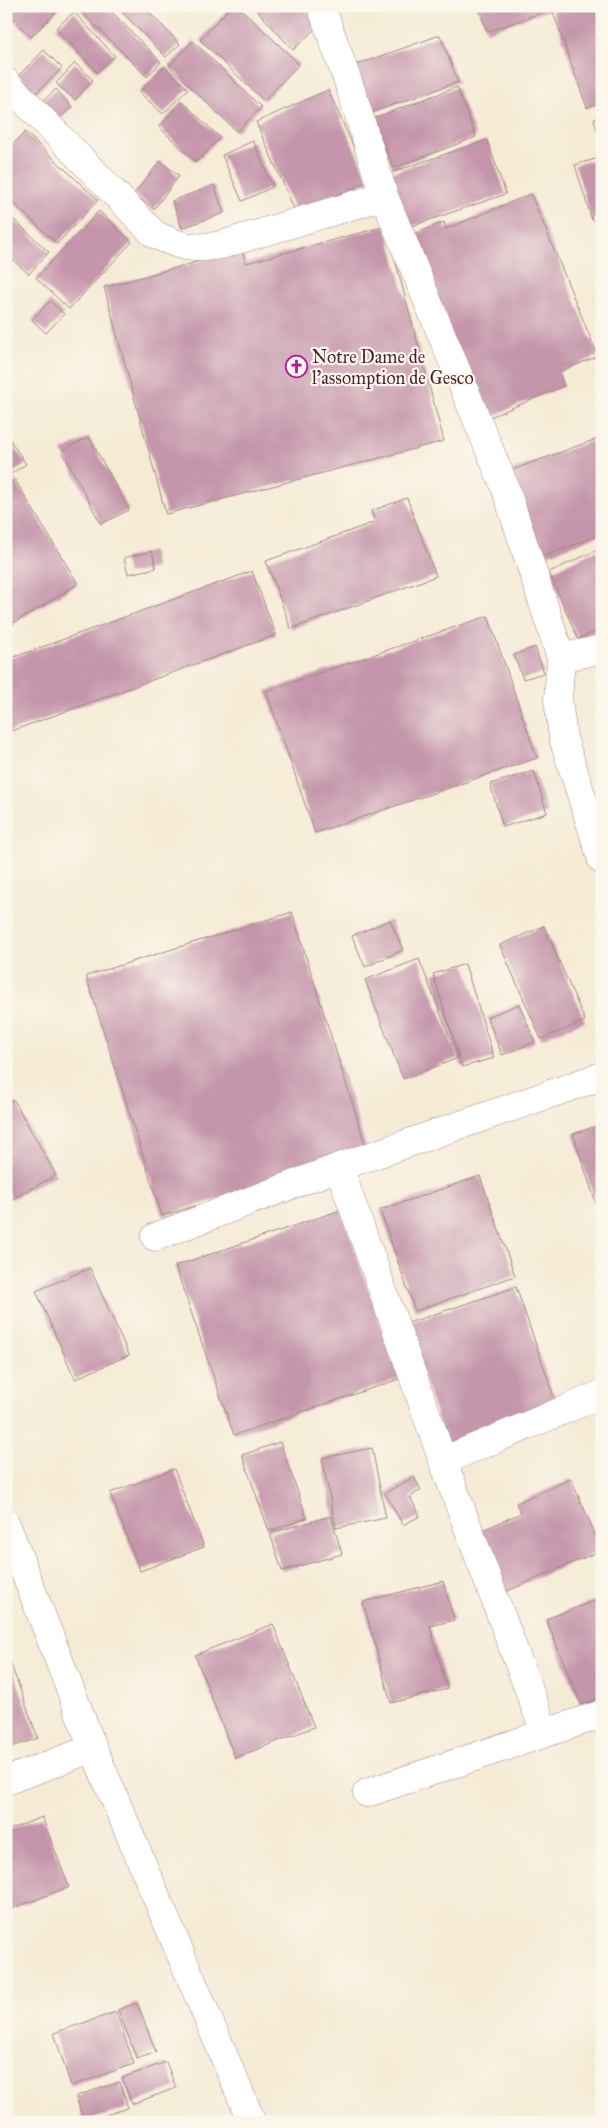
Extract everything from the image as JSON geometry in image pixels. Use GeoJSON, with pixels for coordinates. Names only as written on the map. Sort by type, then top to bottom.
{"type":"FeatureCollection","features":[{"type":"Feature","properties":{"kind":"street"},"geometry":{"type":"LineString","coordinates":[[321,6],[351,90],[384,196],[505,487],[561,658],[558,700],[563,738],[602,860]]}},
{"type":"Feature","properties":{"kind":"street"},"geometry":{"type":"LineString","coordinates":[[11,96],[154,234],[179,246],[203,248],[221,246],[384,196]]}},
{"type":"Feature","properties":{"kind":"street"},"geometry":{"type":"LineString","coordinates":[[561,658],[602,649]]}},
{"type":"Feature","properties":{"kind":"street"},"geometry":{"type":"LineString","coordinates":[[155,1237],[339,1167],[602,1076]]}},
{"type":"Feature","properties":{"kind":"street"},"geometry":{"type":"LineString","coordinates":[[339,1167],[443,1460],[545,1733]]}},
{"type":"Feature","properties":{"kind":"street"},"geometry":{"type":"LineString","coordinates":[[443,1460],[602,1394]]}},
{"type":"Feature","properties":{"kind":"street"},"geometry":{"type":"LineString","coordinates":[[6,1524],[15,1573],[93,1748],[252,2122]]}},
{"type":"Feature","properties":{"kind":"street"},"geometry":{"type":"LineString","coordinates":[[368,1792],[602,1714]]}},
{"type":"Feature","properties":{"kind":"street"},"geometry":{"type":"LineString","coordinates":[[6,1781],[93,1748]]}},
{"type":"Feature","properties":{"kind":"building"},"geometry":{"type":"Polygon","coordinates":[[[6,6],[62,6],[31,37],[6,12],[6,6]]]}},
{"type":"Feature","properties":{"kind":"building"},"geometry":{"type":"Polygon","coordinates":[[[84,6],[106,6],[161,62],[147,77],[80,10],[84,6]]]}},
{"type":"Feature","properties":{"kind":"building"},"geometry":{"type":"Polygon","coordinates":[[[116,6],[143,6],[180,44],[166,57],[116,6]]]}},
{"type":"Feature","properties":{"kind":"building"},"geometry":{"type":"Polygon","coordinates":[[[231,6],[238,6],[299,64],[264,101],[200,40],[231,6]]]}},
{"type":"Feature","properties":{"kind":"building"},"geometry":{"type":"Polygon","coordinates":[[[253,6],[302,6],[319,25],[293,50],[253,6]]]}},
{"type":"Feature","properties":{"kind":"building"},"geometry":{"type":"Polygon","coordinates":[[[478,6],[602,6],[602,103],[587,108],[552,9],[487,32],[478,6]]]}},
{"type":"Feature","properties":{"kind":"building"},"geometry":{"type":"Polygon","coordinates":[[[74,12],[115,56],[97,72],[56,28],[74,12]]]}},
{"type":"Feature","properties":{"kind":"building"},"geometry":{"type":"Polygon","coordinates":[[[440,35],[458,82],[365,115],[348,68],[440,35]]]}},
{"type":"Feature","properties":{"kind":"building"},"geometry":{"type":"Polygon","coordinates":[[[193,41],[261,107],[237,132],[169,66],[193,41]]]}},
{"type":"Feature","properties":{"kind":"building"},"geometry":{"type":"Polygon","coordinates":[[[44,50],[62,68],[36,93],[19,75],[44,50]]]}},
{"type":"Feature","properties":{"kind":"building"},"geometry":{"type":"Polygon","coordinates":[[[75,63],[93,80],[75,100],[56,83],[75,63]]]}},
{"type":"Feature","properties":{"kind":"building"},"geometry":{"type":"Polygon","coordinates":[[[165,66],[188,89],[163,114],[139,92],[165,66]]]}},
{"type":"Feature","properties":{"kind":"building"},"geometry":{"type":"Polygon","coordinates":[[[457,87],[476,137],[393,168],[374,118],[457,87]]]}},
{"type":"Feature","properties":{"kind":"building"},"geometry":{"type":"Polygon","coordinates":[[[56,89],[72,107],[56,122],[39,105],[56,89]]]}},
{"type":"Feature","properties":{"kind":"building"},"geometry":{"type":"Polygon","coordinates":[[[328,90],[369,181],[296,213],[256,122],[328,90]]]}},
{"type":"Feature","properties":{"kind":"building"},"geometry":{"type":"Polygon","coordinates":[[[182,101],[220,138],[196,162],[159,127],[182,101]]]}},
{"type":"Feature","properties":{"kind":"building"},"geometry":{"type":"Polygon","coordinates":[[[602,117],[602,144],[601,144],[594,119],[602,117]]]}},
{"type":"Feature","properties":{"kind":"building"},"geometry":{"type":"Polygon","coordinates":[[[25,132],[98,200],[57,244],[6,196],[6,152],[25,132]]]}},
{"type":"Feature","properties":{"kind":"building"},"geometry":{"type":"Polygon","coordinates":[[[487,140],[506,194],[400,230],[381,176],[487,140]]]}},
{"type":"Feature","properties":{"kind":"building"},"geometry":{"type":"Polygon","coordinates":[[[253,141],[273,187],[242,201],[222,155],[253,141]]]}},
{"type":"Feature","properties":{"kind":"building"},"geometry":{"type":"Polygon","coordinates":[[[602,157],[602,217],[592,220],[575,165],[602,157]]]}},
{"type":"Feature","properties":{"kind":"building"},"geometry":{"type":"Polygon","coordinates":[[[160,161],[179,176],[154,209],[134,194],[160,161]]]}},
{"type":"Feature","properties":{"kind":"building"},"geometry":{"type":"Polygon","coordinates":[[[214,185],[224,213],[182,228],[172,201],[214,185]]]}},
{"type":"Feature","properties":{"kind":"building"},"geometry":{"type":"Polygon","coordinates":[[[531,194],[598,356],[559,372],[564,386],[483,420],[407,237],[444,222],[446,229],[531,194]]]}},
{"type":"Feature","properties":{"kind":"building"},"geometry":{"type":"Polygon","coordinates":[[[99,211],[132,242],[69,309],[36,278],[99,211]]]}},
{"type":"Feature","properties":{"kind":"building"},"geometry":{"type":"Polygon","coordinates":[[[11,217],[49,252],[29,274],[6,254],[6,221],[11,217]]]}},
{"type":"Feature","properties":{"kind":"building"},"geometry":{"type":"Polygon","coordinates":[[[386,226],[444,441],[166,514],[104,287],[242,250],[246,263],[386,226]]]}},
{"type":"Feature","properties":{"kind":"building"},"geometry":{"type":"Polygon","coordinates":[[[50,301],[64,314],[46,333],[32,320],[50,301]]]}},
{"type":"Feature","properties":{"kind":"building"},"geometry":{"type":"Polygon","coordinates":[[[6,434],[26,464],[6,477],[6,434]]]}},
{"type":"Feature","properties":{"kind":"building"},"geometry":{"type":"Polygon","coordinates":[[[89,437],[129,510],[101,524],[62,451],[89,437]]]}},
{"type":"Feature","properties":{"kind":"building"},"geometry":{"type":"Polygon","coordinates":[[[602,437],[602,534],[542,557],[509,471],[602,437]]]}},
{"type":"Feature","properties":{"kind":"building"},"geometry":{"type":"Polygon","coordinates":[[[15,480],[78,584],[6,628],[6,485],[15,480]]]}},
{"type":"Feature","properties":{"kind":"building"},"geometry":{"type":"Polygon","coordinates":[[[407,498],[436,576],[291,629],[266,561],[375,522],[371,511],[407,498]]]}},
{"type":"Feature","properties":{"kind":"building"},"geometry":{"type":"Polygon","coordinates":[[[602,548],[602,629],[578,639],[549,572],[602,548]]]}},
{"type":"Feature","properties":{"kind":"building"},"geometry":{"type":"Polygon","coordinates":[[[152,551],[156,568],[128,574],[124,558],[152,551]]]}},
{"type":"Feature","properties":{"kind":"building"},"geometry":{"type":"Polygon","coordinates":[[[252,571],[276,635],[6,733],[6,660],[252,571]]]}},
{"type":"Feature","properties":{"kind":"building"},"geometry":{"type":"Polygon","coordinates":[[[488,616],[537,758],[315,833],[266,691],[488,616]]]}},
{"type":"Feature","properties":{"kind":"building"},"geometry":{"type":"Polygon","coordinates":[[[535,647],[544,673],[523,679],[514,655],[535,647]]]}},
{"type":"Feature","properties":{"kind":"building"},"geometry":{"type":"Polygon","coordinates":[[[534,771],[547,813],[503,827],[490,784],[534,771]]]}},
{"type":"Feature","properties":{"kind":"building"},"geometry":{"type":"Polygon","coordinates":[[[292,912],[368,1153],[162,1216],[86,976],[292,912]]]}},
{"type":"Feature","properties":{"kind":"building"},"geometry":{"type":"Polygon","coordinates":[[[390,920],[403,950],[365,967],[352,936],[390,920]]]}},
{"type":"Feature","properties":{"kind":"building"},"geometry":{"type":"Polygon","coordinates":[[[544,926],[585,1021],[541,1039],[500,945],[544,926]]]}},
{"type":"Feature","properties":{"kind":"building"},"geometry":{"type":"Polygon","coordinates":[[[419,959],[458,1058],[403,1079],[365,980],[419,959]]]}},
{"type":"Feature","properties":{"kind":"building"},"geometry":{"type":"Polygon","coordinates":[[[465,964],[494,1058],[462,1067],[433,974],[465,964]]]}},
{"type":"Feature","properties":{"kind":"building"},"geometry":{"type":"Polygon","coordinates":[[[519,1004],[535,1042],[502,1055],[487,1017],[519,1004]]]}},
{"type":"Feature","properties":{"kind":"building"},"geometry":{"type":"Polygon","coordinates":[[[14,1100],[56,1175],[12,1199],[6,1188],[6,1104],[14,1100]]]}},
{"type":"Feature","properties":{"kind":"building"},"geometry":{"type":"Polygon","coordinates":[[[602,1124],[602,1218],[601,1218],[573,1134],[602,1124]]]}},
{"type":"Feature","properties":{"kind":"building"},"geometry":{"type":"Polygon","coordinates":[[[480,1176],[515,1276],[415,1311],[380,1210],[480,1176]]]}},
{"type":"Feature","properties":{"kind":"building"},"geometry":{"type":"Polygon","coordinates":[[[341,1210],[399,1379],[234,1435],[175,1266],[341,1210]]]}},
{"type":"Feature","properties":{"kind":"building"},"geometry":{"type":"Polygon","coordinates":[[[90,1268],[129,1355],[75,1379],[36,1291],[90,1268]]]}},
{"type":"Feature","properties":{"kind":"building"},"geometry":{"type":"Polygon","coordinates":[[[516,1287],[560,1414],[449,1452],[405,1324],[516,1287]]]}},
{"type":"Feature","properties":{"kind":"building"},"geometry":{"type":"Polygon","coordinates":[[[280,1442],[307,1518],[269,1531],[242,1455],[280,1442]]]}},
{"type":"Feature","properties":{"kind":"building"},"geometry":{"type":"Polygon","coordinates":[[[372,1448],[386,1518],[336,1528],[322,1458],[372,1448]]]}},
{"type":"Feature","properties":{"kind":"building"},"geometry":{"type":"Polygon","coordinates":[[[174,1469],[204,1547],[140,1571],[110,1493],[174,1469]]]}},
{"type":"Feature","properties":{"kind":"building"},"geometry":{"type":"Polygon","coordinates":[[[414,1477],[421,1490],[410,1497],[420,1516],[403,1525],[385,1493],[414,1477]]]}},
{"type":"Feature","properties":{"kind":"building"},"geometry":{"type":"Polygon","coordinates":[[[571,1479],[602,1550],[503,1593],[476,1533],[521,1513],[516,1503],[571,1479]]]}},
{"type":"Feature","properties":{"kind":"building"},"geometry":{"type":"Polygon","coordinates":[[[331,1516],[342,1554],[282,1571],[270,1533],[331,1516]]]}},
{"type":"Feature","properties":{"kind":"building"},"geometry":{"type":"Polygon","coordinates":[[[443,1581],[454,1620],[430,1626],[447,1689],[391,1703],[363,1602],[443,1581]]]}},
{"type":"Feature","properties":{"kind":"building"},"geometry":{"type":"Polygon","coordinates":[[[602,1598],[602,1697],[581,1705],[546,1619],[602,1598]]]}},
{"type":"Feature","properties":{"kind":"building"},"geometry":{"type":"Polygon","coordinates":[[[273,1624],[314,1727],[235,1758],[195,1655],[273,1624]]]}},
{"type":"Feature","properties":{"kind":"building"},"geometry":{"type":"Polygon","coordinates":[[[6,1651],[38,1738],[6,1749],[6,1651]]]}},
{"type":"Feature","properties":{"kind":"building"},"geometry":{"type":"Polygon","coordinates":[[[42,1817],[69,1887],[6,1911],[6,1831],[42,1817]]]}},
{"type":"Feature","properties":{"kind":"building"},"geometry":{"type":"Polygon","coordinates":[[[137,2003],[156,2052],[137,2059],[118,2010],[137,2003]]]}},
{"type":"Feature","properties":{"kind":"building"},"geometry":{"type":"Polygon","coordinates":[[[116,2012],[134,2064],[71,2086],[54,2033],[116,2012]]]}},
{"type":"Feature","properties":{"kind":"building"},"geometry":{"type":"Polygon","coordinates":[[[166,2062],[176,2088],[132,2104],[122,2078],[166,2062]]]}},
{"type":"Feature","properties":{"kind":"building"},"geometry":{"type":"Polygon","coordinates":[[[120,2082],[128,2108],[84,2122],[76,2096],[120,2082]]]}},
{"type":"Feature","properties":{"kind":"place","name":"Notre Dame de l’assomption de Gesco"},"geometry":{"type":"Point","coordinates":[296,367]}}]}
